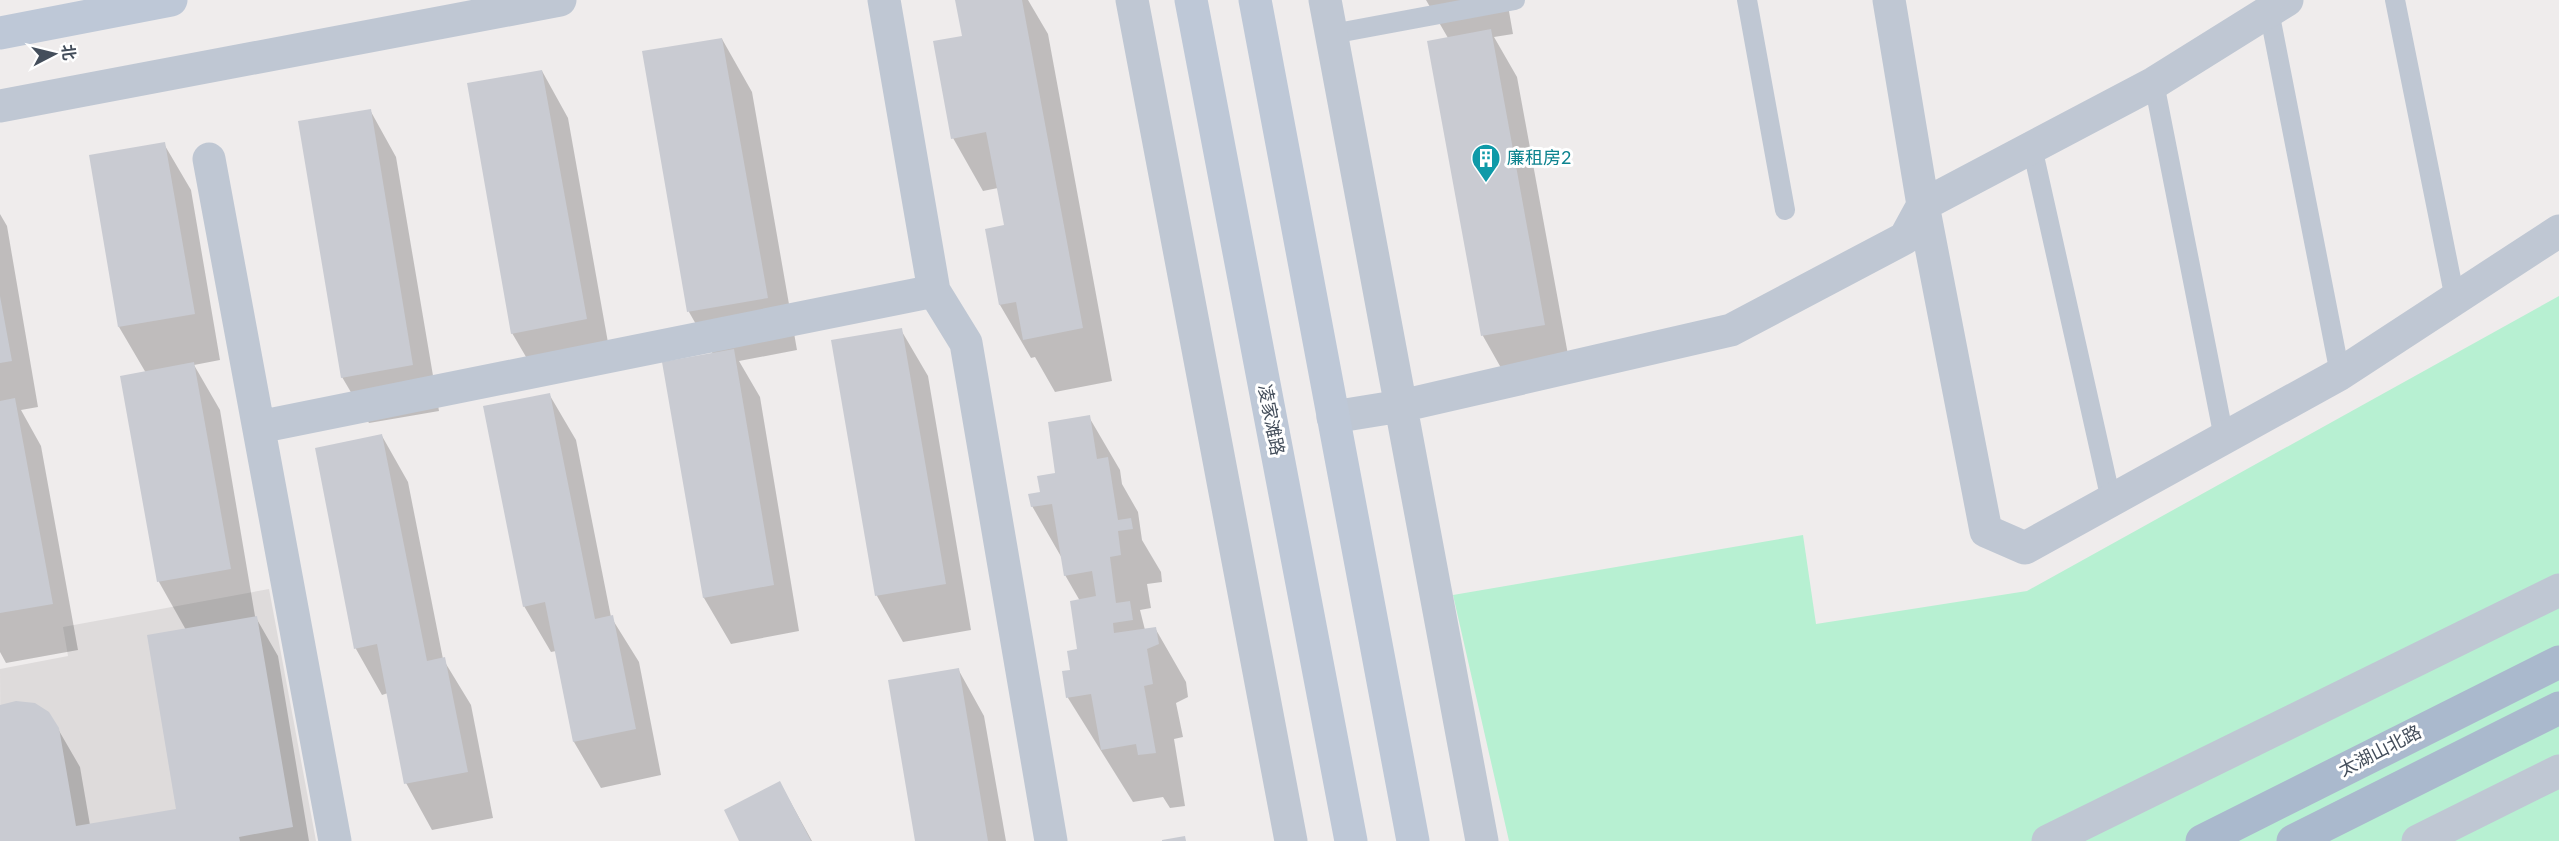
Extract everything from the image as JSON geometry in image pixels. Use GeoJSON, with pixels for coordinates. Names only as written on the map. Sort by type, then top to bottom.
{"type":"FeatureCollection","features":[{"type":"Feature","properties":{"kind":"main road"},"geometry":{"type":"LineString","coordinates":[[0,33],[171,0]]}},
{"type":"Feature","properties":{"kind":"main road","name":"凌家滩路"},"geometry":{"type":"LineString","coordinates":[[1191,0],[1351,841]]}},
{"type":"Feature","properties":{"kind":"main road"},"geometry":{"type":"LineString","coordinates":[[1255,0],[1413,841]]}},
{"type":"Feature","properties":{"kind":"main road","name":"太湖山北路"},"geometry":{"type":"LineString","coordinates":[[2202,841],[2559,662]]}},
{"type":"Feature","properties":{"kind":"main road"},"geometry":{"type":"LineString","coordinates":[[2293,841],[2559,708]]}},
{"type":"Feature","properties":{"kind":"street"},"geometry":{"type":"LineString","coordinates":[[0,106],[560,0]]}},
{"type":"Feature","properties":{"kind":"street"},"geometry":{"type":"LineString","coordinates":[[884,0],[934,291],[966,343],[1051,841]]}},
{"type":"Feature","properties":{"kind":"street"},"geometry":{"type":"LineString","coordinates":[[1132,0],[1291,841]]}},
{"type":"Feature","properties":{"kind":"street"},"geometry":{"type":"LineString","coordinates":[[1325,0],[1482,841]]}},
{"type":"Feature","properties":{"kind":"street"},"geometry":{"type":"LineString","coordinates":[[1889,0],[1923,205],[1986,531],[2025,548],[2340,374],[2559,231]]}},
{"type":"Feature","properties":{"kind":"street"},"geometry":{"type":"LineString","coordinates":[[1333,417],[1401,406],[1731,330],[1905,238],[1923,205],[2154,83],[2278,6]]}},
{"type":"Feature","properties":{"kind":"street"},"geometry":{"type":"LineString","coordinates":[[209,159],[335,841]]}},
{"type":"Feature","properties":{"kind":"street"},"geometry":{"type":"LineString","coordinates":[[259,427],[934,291]]}},
{"type":"Feature","properties":{"kind":"street"},"geometry":{"type":"LineString","coordinates":[[2049,841],[2559,590]]}},
{"type":"Feature","properties":{"kind":"street"},"geometry":{"type":"LineString","coordinates":[[2418,841],[2559,771]]}},
{"type":"Feature","properties":{"kind":"lane"},"geometry":{"type":"LineString","coordinates":[[1332,34],[1515,0]]}},
{"type":"Feature","properties":{"kind":"lane"},"geometry":{"type":"LineString","coordinates":[[1747,0],[1785,210]]}},
{"type":"Feature","properties":{"kind":"lane"},"geometry":{"type":"LineString","coordinates":[[2395,0],[2455,299]]}},
{"type":"Feature","properties":{"kind":"lane"},"geometry":{"type":"LineString","coordinates":[[2278,6],[2340,374]]}},
{"type":"Feature","properties":{"kind":"lane"},"geometry":{"type":"LineString","coordinates":[[2154,83],[2224,438]]}},
{"type":"Feature","properties":{"kind":"lane"},"geometry":{"type":"LineString","coordinates":[[2032,147],[2110,500]]}},
{"type":"Feature","properties":{"kind":"shaded area"},"geometry":{"type":"Polygon","coordinates":[[[269,589],[316,841],[1,841],[0,669],[68,656],[63,627],[269,589]]]}},
{"type":"Feature","properties":{"kind":"green space"},"geometry":{"type":"Polygon","coordinates":[[[2559,296],[2559,841],[1509,841],[1453,595],[1803,535],[1816,624],[2027,591],[2559,296]]]}},
{"type":"Feature","properties":{"kind":"building"},"geometry":{"type":"Polygon","coordinates":[[[955,0],[1022,0],[1083,328],[1023,340],[1016,302],[999,305],[985,229],[1004,225],[986,132],[951,139],[933,41],[962,36],[955,0]]]}},
{"type":"Feature","properties":{"kind":"building","name":"廉租房2"},"geometry":{"type":"Polygon","coordinates":[[[1491,29],[1545,325],[1481,336],[1427,41],[1491,29]]]}},
{"type":"Feature","properties":{"kind":"building"},"geometry":{"type":"Polygon","coordinates":[[[722,38],[768,298],[687,312],[642,51],[722,38]]]}},
{"type":"Feature","properties":{"kind":"building"},"geometry":{"type":"Polygon","coordinates":[[[542,70],[587,319],[511,334],[467,83],[542,70]]]}},
{"type":"Feature","properties":{"kind":"building"},"geometry":{"type":"Polygon","coordinates":[[[371,109],[413,365],[341,378],[298,121],[371,109]]]}},
{"type":"Feature","properties":{"kind":"building"},"geometry":{"type":"Polygon","coordinates":[[[165,142],[195,314],[118,327],[89,155],[165,142]]]}},
{"type":"Feature","properties":{"kind":"building"},"geometry":{"type":"Polygon","coordinates":[[[0,296],[12,361],[0,363],[0,296]]]}},
{"type":"Feature","properties":{"kind":"building"},"geometry":{"type":"Polygon","coordinates":[[[902,328],[946,584],[875,596],[831,340],[902,328]]]}},
{"type":"Feature","properties":{"kind":"building"},"geometry":{"type":"Polygon","coordinates":[[[734,349],[774,585],[703,598],[662,362],[734,349]]]}},
{"type":"Feature","properties":{"kind":"building"},"geometry":{"type":"Polygon","coordinates":[[[194,362],[231,569],[157,582],[120,376],[194,362]]]}},
{"type":"Feature","properties":{"kind":"building"},"geometry":{"type":"Polygon","coordinates":[[[550,393],[595,619],[613,615],[636,729],[573,742],[545,602],[523,607],[483,406],[550,393]]]}},
{"type":"Feature","properties":{"kind":"building"},"geometry":{"type":"Polygon","coordinates":[[[15,398],[53,604],[0,613],[0,401],[15,398]]]}},
{"type":"Feature","properties":{"kind":"building"},"geometry":{"type":"Polygon","coordinates":[[[1090,415],[1097,459],[1108,457],[1118,520],[1131,518],[1133,529],[1118,531],[1121,555],[1110,557],[1116,603],[1130,601],[1133,620],[1113,623],[1114,633],[1156,627],[1159,644],[1147,649],[1153,684],[1144,686],[1156,753],[1138,755],[1136,744],[1101,750],[1091,694],[1066,698],[1062,671],[1070,670],[1067,651],[1077,649],[1070,601],[1096,596],[1092,571],[1064,576],[1052,504],[1031,507],[1028,494],[1040,492],[1037,476],[1055,473],[1048,422],[1090,415]]]}},
{"type":"Feature","properties":{"kind":"building"},"geometry":{"type":"Polygon","coordinates":[[[382,434],[427,661],[445,657],[468,772],[404,784],[377,644],[354,649],[315,448],[382,434]]]}},
{"type":"Feature","properties":{"kind":"building"},"geometry":{"type":"Polygon","coordinates":[[[257,616],[293,827],[239,837],[240,841],[0,841],[0,705],[16,701],[35,703],[49,712],[59,728],[76,826],[176,809],[147,635],[257,616]]]}},
{"type":"Feature","properties":{"kind":"building"},"geometry":{"type":"Polygon","coordinates":[[[959,668],[988,841],[915,841],[888,680],[959,668]]]}},
{"type":"Feature","properties":{"kind":"building"},"geometry":{"type":"Polygon","coordinates":[[[780,781],[811,841],[739,841],[724,810],[780,781]]]}},
{"type":"Feature","properties":{"kind":"building"},"geometry":{"type":"Polygon","coordinates":[[[1185,836],[1186,841],[1162,841],[1162,840],[1185,836]]]}},
{"type":"Feature","properties":{"kind":"place","name":"廉租房2"},"geometry":{"type":"Point","coordinates":[1486,184]}}]}
